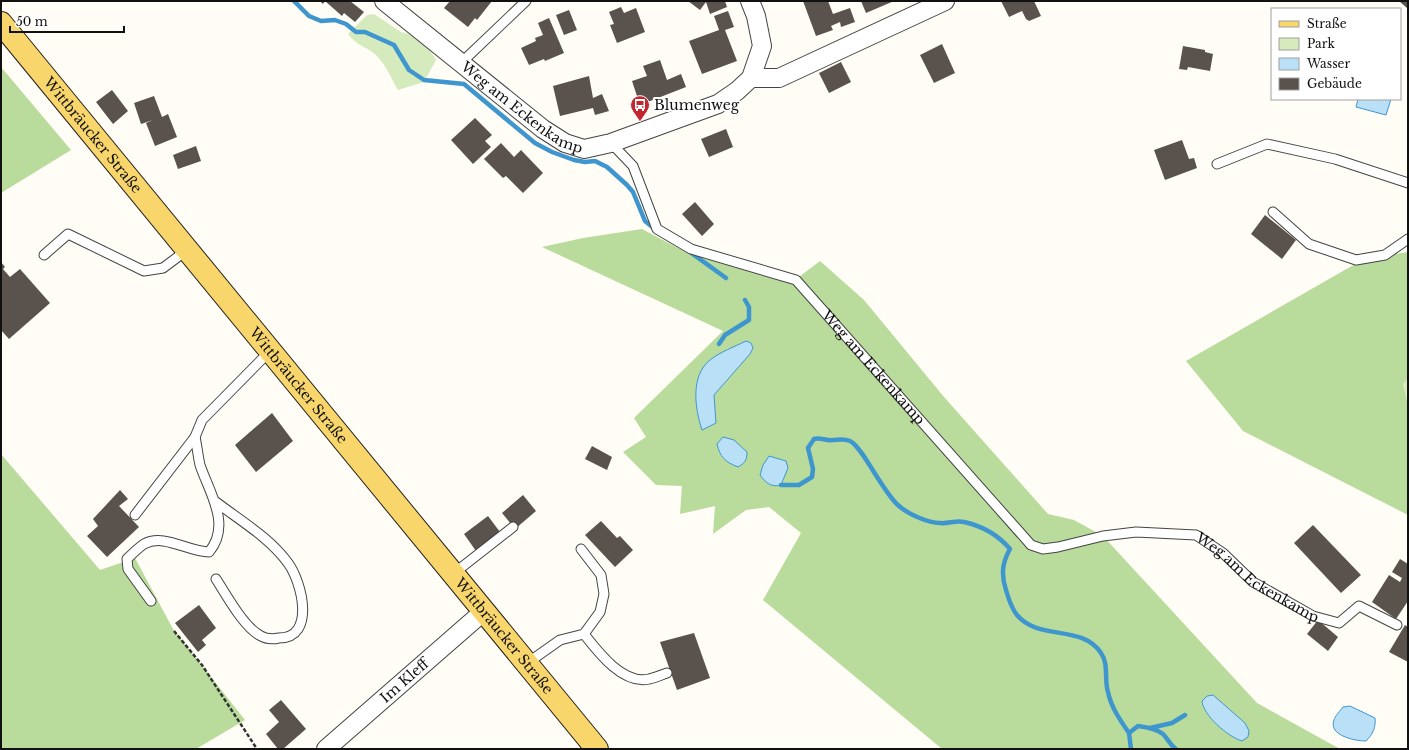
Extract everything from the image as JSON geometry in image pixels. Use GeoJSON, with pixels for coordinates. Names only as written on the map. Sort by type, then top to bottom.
{"type":"FeatureCollection","features":[{"type":"Feature","properties":{"kind":"main road","name":"Wittbräucker Straße"},"geometry":{"type":"LineString","coordinates":[[1,23],[271,350],[452,575],[597,749]]}},
{"type":"Feature","properties":{"kind":"street","name":"Weg am Eckenkamp"},"geometry":{"type":"LineString","coordinates":[[384,1],[543,129],[565,142],[584,149],[611,143]]}},
{"type":"Feature","properties":{"kind":"street"},"geometry":{"type":"LineString","coordinates":[[611,143],[718,104],[737,91],[751,78],[762,46],[756,16],[750,1]]}},
{"type":"Feature","properties":{"kind":"street"},"geometry":{"type":"LineString","coordinates":[[751,78],[779,78],[945,1]]}},
{"type":"Feature","properties":{"kind":"street","name":"Im Kleff"},"geometry":{"type":"LineString","coordinates":[[326,749],[483,612]]}},
{"type":"Feature","properties":{"kind":"lane"},"geometry":{"type":"LineString","coordinates":[[461,63],[526,1]]}},
{"type":"Feature","properties":{"kind":"lane","name":"Weg am Eckenkamp"},"geometry":{"type":"LineString","coordinates":[[611,143],[633,166],[657,229],[691,249],[796,280],[1031,546],[1043,549],[1058,547],[1103,536],[1136,532],[1196,535],[1223,553],[1252,582],[1313,616],[1339,623],[1359,606],[1397,625]]}},
{"type":"Feature","properties":{"kind":"lane"},"geometry":{"type":"LineString","coordinates":[[1217,164],[1267,144],[1335,159],[1408,183]]}},
{"type":"Feature","properties":{"kind":"lane"},"geometry":{"type":"LineString","coordinates":[[1273,212],[1309,244],[1356,260],[1385,255],[1408,239]]}},
{"type":"Feature","properties":{"kind":"lane"},"geometry":{"type":"LineString","coordinates":[[44,255],[68,234],[144,271],[163,268],[187,250]]}},
{"type":"Feature","properties":{"kind":"lane"},"geometry":{"type":"LineString","coordinates":[[135,515],[195,437],[202,420],[271,350]]}},
{"type":"Feature","properties":{"kind":"lane"},"geometry":{"type":"LineString","coordinates":[[151,601],[128,569],[127,559],[144,544],[158,541],[201,552],[209,552],[216,543],[218,531],[216,502],[200,464],[195,437]]}},
{"type":"Feature","properties":{"kind":"lane"},"geometry":{"type":"LineString","coordinates":[[216,502],[257,533],[289,563],[302,590],[303,603],[301,622],[294,633],[284,638],[261,636],[244,621],[216,579]]}},
{"type":"Feature","properties":{"kind":"lane"},"geometry":{"type":"LineString","coordinates":[[452,575],[514,527]]}},
{"type":"Feature","properties":{"kind":"lane"},"geometry":{"type":"LineString","coordinates":[[526,664],[560,640],[584,634],[600,612],[604,594],[601,575],[581,549]]}},
{"type":"Feature","properties":{"kind":"lane"},"geometry":{"type":"LineString","coordinates":[[584,634],[606,662],[633,678],[648,680],[667,673]]}},
{"type":"Feature","properties":{"kind":"path"},"geometry":{"type":"LineString","coordinates":[[174,631],[202,665],[257,749]]}},
{"type":"Feature","properties":{"kind":"green space"},"geometry":{"type":"Polygon","coordinates":[[[374,14],[401,32],[412,35],[428,47],[436,60],[424,82],[398,90],[380,59],[372,52],[355,42],[348,34],[367,15],[374,14]]]}},
{"type":"Feature","properties":{"kind":"green space"},"geometry":{"type":"Polygon","coordinates":[[[1,67],[71,150],[1,193],[1,67]]]}},
{"type":"Feature","properties":{"kind":"green space"},"geometry":{"type":"Polygon","coordinates":[[[642,229],[693,256],[795,280],[820,261],[864,300],[944,397],[1048,514],[1074,520],[1103,536],[1257,703],[1340,749],[942,749],[763,600],[801,533],[769,507],[746,510],[713,534],[715,506],[680,514],[682,486],[656,485],[623,452],[646,437],[634,418],[723,331],[542,247],[583,238],[642,229]]]}},
{"type":"Feature","properties":{"kind":"green space"},"geometry":{"type":"Polygon","coordinates":[[[1408,252],[1408,379],[1403,384],[1408,405],[1408,515],[1243,431],[1186,361],[1364,259],[1408,252]]]}},
{"type":"Feature","properties":{"kind":"green space"},"geometry":{"type":"Polygon","coordinates":[[[1408,379],[1408,405],[1403,384],[1408,379]]]}},
{"type":"Feature","properties":{"kind":"green space"},"geometry":{"type":"Polygon","coordinates":[[[1,454],[100,570],[135,558],[173,629],[245,720],[196,749],[1,749],[1,454]]]}},
{"type":"Feature","properties":{"kind":"water"},"geometry":{"type":"Polygon","coordinates":[[[1358,100],[1391,100],[1386,115],[1356,107],[1358,100]]]}},
{"type":"Feature","properties":{"kind":"water"},"geometry":{"type":"Polygon","coordinates":[[[746,341],[751,343],[753,348],[750,354],[714,395],[716,423],[702,430],[696,403],[699,375],[704,367],[714,357],[746,341]]]}},
{"type":"Feature","properties":{"kind":"water"},"geometry":{"type":"Polygon","coordinates":[[[723,437],[734,440],[747,452],[745,461],[738,467],[726,461],[720,452],[717,444],[723,437]]]}},
{"type":"Feature","properties":{"kind":"water"},"geometry":{"type":"Polygon","coordinates":[[[769,456],[786,461],[788,468],[781,485],[771,485],[760,475],[763,465],[769,456]]]}},
{"type":"Feature","properties":{"kind":"water"},"geometry":{"type":"Polygon","coordinates":[[[1213,695],[1245,723],[1249,731],[1248,737],[1242,741],[1236,739],[1211,719],[1203,707],[1202,701],[1207,696],[1213,695]]]}},
{"type":"Feature","properties":{"kind":"water"},"geometry":{"type":"Polygon","coordinates":[[[1350,706],[1375,718],[1374,730],[1366,741],[1350,739],[1339,734],[1335,730],[1333,725],[1335,717],[1343,707],[1350,706]]]}},
{"type":"Feature","properties":{"kind":"building"},"geometry":{"type":"Polygon","coordinates":[[[325,1],[350,1],[364,12],[355,22],[344,13],[342,16],[325,1]]]}},
{"type":"Feature","properties":{"kind":"building"},"geometry":{"type":"Polygon","coordinates":[[[450,1],[492,1],[477,20],[475,18],[468,27],[444,8],[450,1]]]}},
{"type":"Feature","properties":{"kind":"building"},"geometry":{"type":"Polygon","coordinates":[[[688,1],[725,1],[727,7],[710,14],[706,2],[700,10],[688,1]]]}},
{"type":"Feature","properties":{"kind":"building"},"geometry":{"type":"Polygon","coordinates":[[[803,1],[828,1],[833,14],[850,8],[855,22],[841,27],[840,22],[831,26],[833,30],[816,36],[803,1]]]}},
{"type":"Feature","properties":{"kind":"building"},"geometry":{"type":"Polygon","coordinates":[[[861,1],[894,1],[866,13],[861,1]]]}},
{"type":"Feature","properties":{"kind":"building"},"geometry":{"type":"Polygon","coordinates":[[[1001,1],[1034,1],[1041,16],[1029,21],[1026,19],[1022,11],[1009,17],[1001,1]]]}},
{"type":"Feature","properties":{"kind":"building"},"geometry":{"type":"Polygon","coordinates":[[[1399,1],[1408,1],[1408,7],[1407,8],[1399,1]]]}},
{"type":"Feature","properties":{"kind":"building"},"geometry":{"type":"Polygon","coordinates":[[[621,7],[624,13],[636,8],[645,32],[617,43],[610,25],[614,24],[609,12],[621,7]]]}},
{"type":"Feature","properties":{"kind":"building"},"geometry":{"type":"Polygon","coordinates":[[[569,10],[577,30],[564,35],[556,15],[569,10]]]}},
{"type":"Feature","properties":{"kind":"building"},"geometry":{"type":"Polygon","coordinates":[[[728,11],[734,27],[725,30],[737,61],[702,74],[689,41],[719,30],[714,16],[728,11]]]}},
{"type":"Feature","properties":{"kind":"building"},"geometry":{"type":"Polygon","coordinates":[[[549,18],[564,53],[545,61],[544,59],[529,65],[521,48],[536,41],[535,38],[543,35],[538,23],[549,18]]]}},
{"type":"Feature","properties":{"kind":"building"},"geometry":{"type":"Polygon","coordinates":[[[942,44],[955,73],[934,83],[920,55],[942,44]]]}},
{"type":"Feature","properties":{"kind":"building"},"geometry":{"type":"Polygon","coordinates":[[[1183,46],[1205,50],[1205,52],[1213,54],[1210,71],[1188,67],[1187,70],[1179,69],[1183,46]]]}},
{"type":"Feature","properties":{"kind":"building"},"geometry":{"type":"Polygon","coordinates":[[[660,60],[667,80],[681,74],[686,87],[640,105],[632,81],[647,76],[643,66],[660,60]]]}},
{"type":"Feature","properties":{"kind":"building"},"geometry":{"type":"Polygon","coordinates":[[[841,62],[851,82],[829,93],[819,73],[841,62]]]}},
{"type":"Feature","properties":{"kind":"building"},"geometry":{"type":"Polygon","coordinates":[[[589,76],[593,98],[602,94],[609,111],[595,115],[593,108],[560,116],[553,86],[589,76]]]}},
{"type":"Feature","properties":{"kind":"building"},"geometry":{"type":"Polygon","coordinates":[[[112,90],[128,111],[113,124],[96,102],[112,90]]]}},
{"type":"Feature","properties":{"kind":"building"},"geometry":{"type":"Polygon","coordinates":[[[154,96],[162,117],[168,114],[177,137],[155,146],[146,123],[153,120],[141,124],[134,103],[154,96]]]}},
{"type":"Feature","properties":{"kind":"building"},"geometry":{"type":"Polygon","coordinates":[[[475,118],[492,135],[485,141],[491,147],[473,164],[451,140],[475,118]]]}},
{"type":"Feature","properties":{"kind":"building"},"geometry":{"type":"Polygon","coordinates":[[[726,129],[733,147],[709,157],[701,139],[726,129]]]}},
{"type":"Feature","properties":{"kind":"building"},"geometry":{"type":"Polygon","coordinates":[[[1182,140],[1189,159],[1194,158],[1197,168],[1165,180],[1154,150],[1182,140]]]}},
{"type":"Feature","properties":{"kind":"building"},"geometry":{"type":"Polygon","coordinates":[[[501,143],[514,157],[521,150],[543,173],[523,193],[506,176],[503,178],[484,159],[501,143]]]}},
{"type":"Feature","properties":{"kind":"building"},"geometry":{"type":"Polygon","coordinates":[[[196,146],[201,161],[178,169],[173,155],[196,146]]]}},
{"type":"Feature","properties":{"kind":"building"},"geometry":{"type":"Polygon","coordinates":[[[695,202],[714,224],[702,236],[682,214],[695,202]]]}},
{"type":"Feature","properties":{"kind":"building"},"geometry":{"type":"Polygon","coordinates":[[[1265,215],[1296,240],[1282,259],[1251,234],[1265,215]]]}},
{"type":"Feature","properties":{"kind":"building"},"geometry":{"type":"Polygon","coordinates":[[[1,262],[5,267],[3,269],[10,277],[20,269],[50,303],[9,339],[1,330],[1,262]]]}},
{"type":"Feature","properties":{"kind":"building"},"geometry":{"type":"Polygon","coordinates":[[[272,413],[293,441],[256,472],[235,445],[272,413]]]}},
{"type":"Feature","properties":{"kind":"building"},"geometry":{"type":"Polygon","coordinates":[[[592,446],[612,457],[607,470],[585,459],[592,446]]]}},
{"type":"Feature","properties":{"kind":"building"},"geometry":{"type":"Polygon","coordinates":[[[120,490],[128,499],[119,506],[139,527],[107,557],[87,536],[98,526],[93,519],[120,490]]]}},
{"type":"Feature","properties":{"kind":"building"},"geometry":{"type":"Polygon","coordinates":[[[523,495],[536,511],[515,529],[502,513],[523,495]]]}},
{"type":"Feature","properties":{"kind":"building"},"geometry":{"type":"Polygon","coordinates":[[[488,516],[500,532],[476,551],[464,534],[488,516]]]}},
{"type":"Feature","properties":{"kind":"building"},"geometry":{"type":"Polygon","coordinates":[[[601,521],[617,538],[620,536],[633,550],[615,567],[585,535],[601,521]]]}},
{"type":"Feature","properties":{"kind":"building"},"geometry":{"type":"Polygon","coordinates":[[[1313,525],[1361,575],[1341,593],[1294,543],[1313,525]]]}},
{"type":"Feature","properties":{"kind":"building"},"geometry":{"type":"Polygon","coordinates":[[[1400,559],[1408,564],[1408,601],[1396,619],[1372,602],[1389,575],[1400,582],[1402,578],[1392,572],[1400,559]]]}},
{"type":"Feature","properties":{"kind":"building"},"geometry":{"type":"Polygon","coordinates":[[[199,605],[216,628],[202,640],[206,645],[198,652],[175,623],[199,605]]]}},
{"type":"Feature","properties":{"kind":"building"},"geometry":{"type":"Polygon","coordinates":[[[1318,620],[1338,637],[1328,651],[1307,634],[1318,620]]]}},
{"type":"Feature","properties":{"kind":"building"},"geometry":{"type":"Polygon","coordinates":[[[1405,625],[1408,627],[1408,662],[1389,652],[1405,625]]]}},
{"type":"Feature","properties":{"kind":"building"},"geometry":{"type":"Polygon","coordinates":[[[694,633],[710,678],[677,690],[660,642],[694,633]]]}},
{"type":"Feature","properties":{"kind":"building"},"geometry":{"type":"Polygon","coordinates":[[[281,700],[306,729],[283,749],[278,749],[266,734],[279,722],[269,710],[281,700]]]}},
{"type":"Feature","properties":{"kind":"waterway"},"geometry":{"type":"LineString","coordinates":[[294,1],[309,16],[321,21],[335,20],[346,24],[356,32],[365,32],[394,45],[409,70],[424,80],[464,84],[535,143],[552,152],[574,160],[585,162],[595,161],[607,167],[633,192],[645,221],[656,230]]}},
{"type":"Feature","properties":{"kind":"waterway"},"geometry":{"type":"LineString","coordinates":[[690,252],[726,278]]}},
{"type":"Feature","properties":{"kind":"waterway"},"geometry":{"type":"LineString","coordinates":[[719,344],[725,335],[749,320],[749,307],[745,300]]}},
{"type":"Feature","properties":{"kind":"waterway"},"geometry":{"type":"LineString","coordinates":[[781,485],[799,485],[812,477],[813,469],[808,448],[814,439],[843,439],[850,441],[855,445],[886,491],[903,509],[918,518],[935,523],[961,522],[971,524],[984,529],[995,536],[1010,549],[1005,559],[1003,579],[1013,610],[1017,615],[1026,623],[1036,628],[1083,638],[1093,644],[1101,653],[1105,662],[1107,687],[1111,703],[1129,733],[1138,726],[1161,732],[1176,749]]}},
{"type":"Feature","properties":{"kind":"waterway"},"geometry":{"type":"LineString","coordinates":[[1150,728],[1172,723],[1185,715]]}},
{"type":"Feature","properties":{"kind":"waterway"},"geometry":{"type":"LineString","coordinates":[[1129,733],[1131,749]]}},
{"type":"Feature","properties":{"kind":"place","name":"Blumenweg"},"geometry":{"type":"Point","coordinates":[640,122]}}]}
